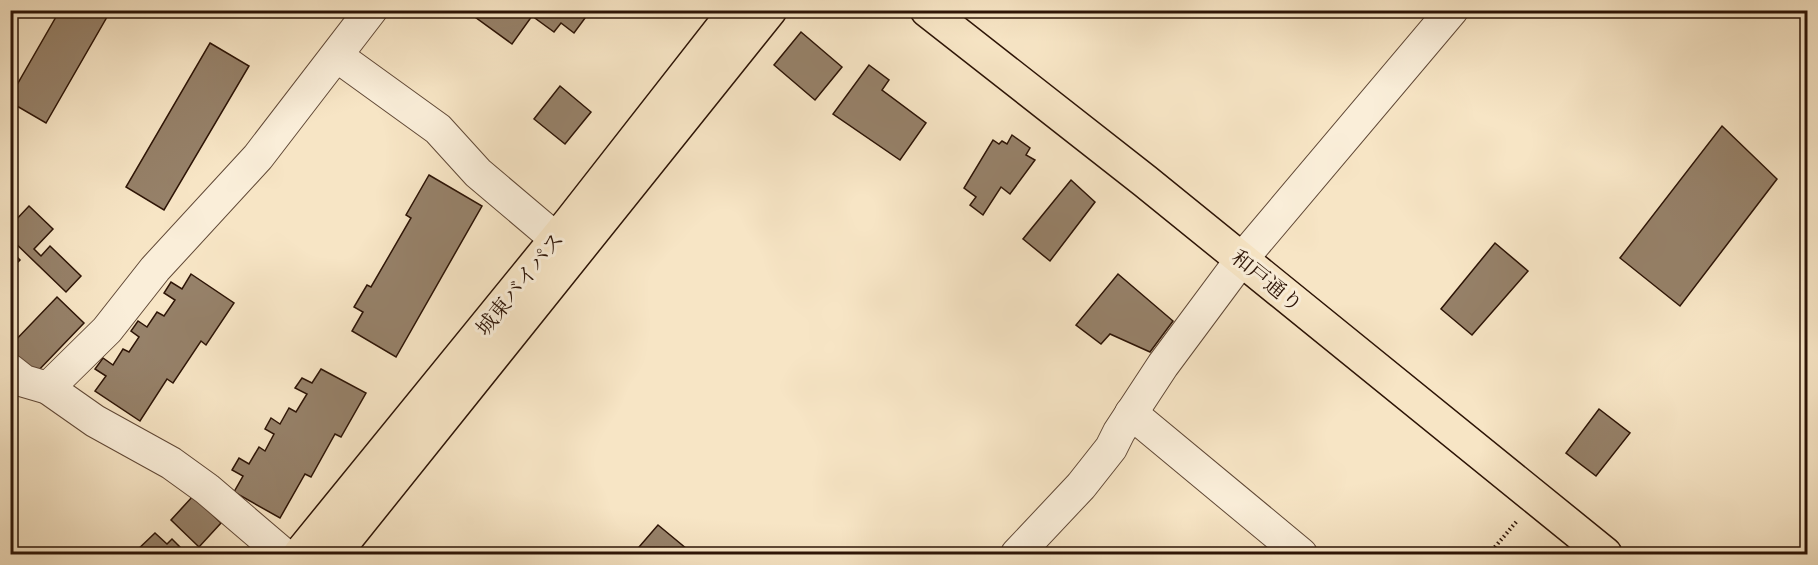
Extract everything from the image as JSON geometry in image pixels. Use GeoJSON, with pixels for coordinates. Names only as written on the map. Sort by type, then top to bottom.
{"type":"FeatureCollection","features":[{"type":"Feature","properties":{"kind":"highway","name":"城東バイパス"},"geometry":{"type":"LineString","coordinates":[[300,555],[556,239],[736,10]]}},
{"type":"Feature","properties":{"kind":"highway","name":"城東バイパス"},"geometry":{"type":"LineString","coordinates":[[334,555],[770,10]]}},
{"type":"Feature","properties":{"kind":"highway","name":"和戸通り"},"geometry":{"type":"LineString","coordinates":[[927,10],[1146,181],[1605,555]]}},
{"type":"Feature","properties":{"kind":"street"},"geometry":{"type":"LineString","coordinates":[[48,388],[106,330],[155,269],[258,157],[371,10]]}},
{"type":"Feature","properties":{"kind":"street"},"geometry":{"type":"LineString","coordinates":[[1017,555],[1112,448],[1131,413],[1163,365],[1241,260],[1452,10]]}},
{"type":"Feature","properties":{"kind":"street"},"geometry":{"type":"LineString","coordinates":[[337,56],[438,129],[478,173],[556,239]]}},
{"type":"Feature","properties":{"kind":"street"},"geometry":{"type":"LineString","coordinates":[[10,370],[24,381],[48,388],[95,421],[180,470],[207,489],[283,555]]}},
{"type":"Feature","properties":{"kind":"street"},"geometry":{"type":"LineString","coordinates":[[1131,413],[1301,555]]}},
{"type":"Feature","properties":{"kind":"path"},"geometry":{"type":"LineString","coordinates":[[1489,555],[1535,496]]}},
{"type":"Feature","properties":{"kind":"building"},"geometry":{"type":"Polygon","coordinates":[[[60,10],[111,10],[46,123],[10,102],[10,97],[60,10]]]}},
{"type":"Feature","properties":{"kind":"building"},"geometry":{"type":"Polygon","coordinates":[[[480,10],[591,10],[574,33],[561,23],[554,32],[532,16],[512,44],[475,17],[480,10]]]}},
{"type":"Feature","properties":{"kind":"building"},"geometry":{"type":"Polygon","coordinates":[[[801,32],[842,67],[815,100],[774,65],[801,32]]]}},
{"type":"Feature","properties":{"kind":"building"},"geometry":{"type":"Polygon","coordinates":[[[210,43],[249,66],[164,210],[126,187],[210,43]]]}},
{"type":"Feature","properties":{"kind":"building"},"geometry":{"type":"Polygon","coordinates":[[[869,65],[889,80],[882,90],[926,123],[900,160],[833,114],[869,65]]]}},
{"type":"Feature","properties":{"kind":"building"},"geometry":{"type":"Polygon","coordinates":[[[560,86],[591,112],[565,144],[534,119],[560,86]]]}},
{"type":"Feature","properties":{"kind":"building"},"geometry":{"type":"Polygon","coordinates":[[[1722,126],[1777,179],[1680,306],[1620,258],[1722,126]]]}},
{"type":"Feature","properties":{"kind":"building"},"geometry":{"type":"Polygon","coordinates":[[[1012,135],[1030,148],[1026,155],[1035,160],[1010,194],[1001,187],[983,215],[970,205],[976,197],[964,188],[993,140],[999,144],[1002,141],[1007,144],[1012,135]]]}},
{"type":"Feature","properties":{"kind":"building"},"geometry":{"type":"Polygon","coordinates":[[[429,175],[482,206],[396,357],[352,331],[363,312],[354,307],[367,285],[371,287],[411,218],[406,215],[429,175]]]}},
{"type":"Feature","properties":{"kind":"building"},"geometry":{"type":"Polygon","coordinates":[[[1071,180],[1095,202],[1050,261],[1023,239],[1071,180]]]}},
{"type":"Feature","properties":{"kind":"building"},"geometry":{"type":"Polygon","coordinates":[[[29,206],[53,229],[34,249],[41,256],[50,246],[81,276],[66,292],[10,238],[10,230],[15,225],[13,223],[29,206]]]}},
{"type":"Feature","properties":{"kind":"building"},"geometry":{"type":"Polygon","coordinates":[[[1495,243],[1528,271],[1472,335],[1441,309],[1495,243]]]}},
{"type":"Feature","properties":{"kind":"building"},"geometry":{"type":"Polygon","coordinates":[[[10,250],[20,260],[10,270],[10,250]]]}},
{"type":"Feature","properties":{"kind":"building"},"geometry":{"type":"Polygon","coordinates":[[[191,274],[234,303],[206,345],[201,341],[173,383],[167,379],[140,421],[95,391],[106,376],[95,369],[103,358],[113,365],[123,349],[129,352],[139,337],[131,331],[138,321],[147,327],[157,312],[164,316],[175,300],[164,293],[171,282],[182,289],[191,274]]]}},
{"type":"Feature","properties":{"kind":"building"},"geometry":{"type":"Polygon","coordinates":[[[1118,274],[1173,321],[1150,352],[1110,334],[1101,344],[1076,325],[1118,274]]]}},
{"type":"Feature","properties":{"kind":"building"},"geometry":{"type":"Polygon","coordinates":[[[57,297],[84,323],[35,374],[10,355],[10,346],[57,297]]]}},
{"type":"Feature","properties":{"kind":"building"},"geometry":{"type":"Polygon","coordinates":[[[321,369],[366,393],[341,437],[335,434],[311,477],[305,474],[280,518],[234,492],[243,476],[232,470],[239,458],[249,464],[259,447],[265,451],[274,434],[265,429],[271,418],[280,424],[289,408],[296,412],[307,394],[295,388],[302,378],[312,383],[321,369]]]}},
{"type":"Feature","properties":{"kind":"building"},"geometry":{"type":"Polygon","coordinates":[[[1599,409],[1630,433],[1596,476],[1566,453],[1599,409]]]}},
{"type":"Feature","properties":{"kind":"building"},"geometry":{"type":"Polygon","coordinates":[[[193,496],[221,523],[199,547],[171,520],[193,496]]]}},
{"type":"Feature","properties":{"kind":"building"},"geometry":{"type":"Polygon","coordinates":[[[658,525],[693,554],[633,554],[658,525]]]}},
{"type":"Feature","properties":{"kind":"building"},"geometry":{"type":"Polygon","coordinates":[[[155,533],[167,544],[172,539],[187,554],[133,554],[155,533]]]}}]}
